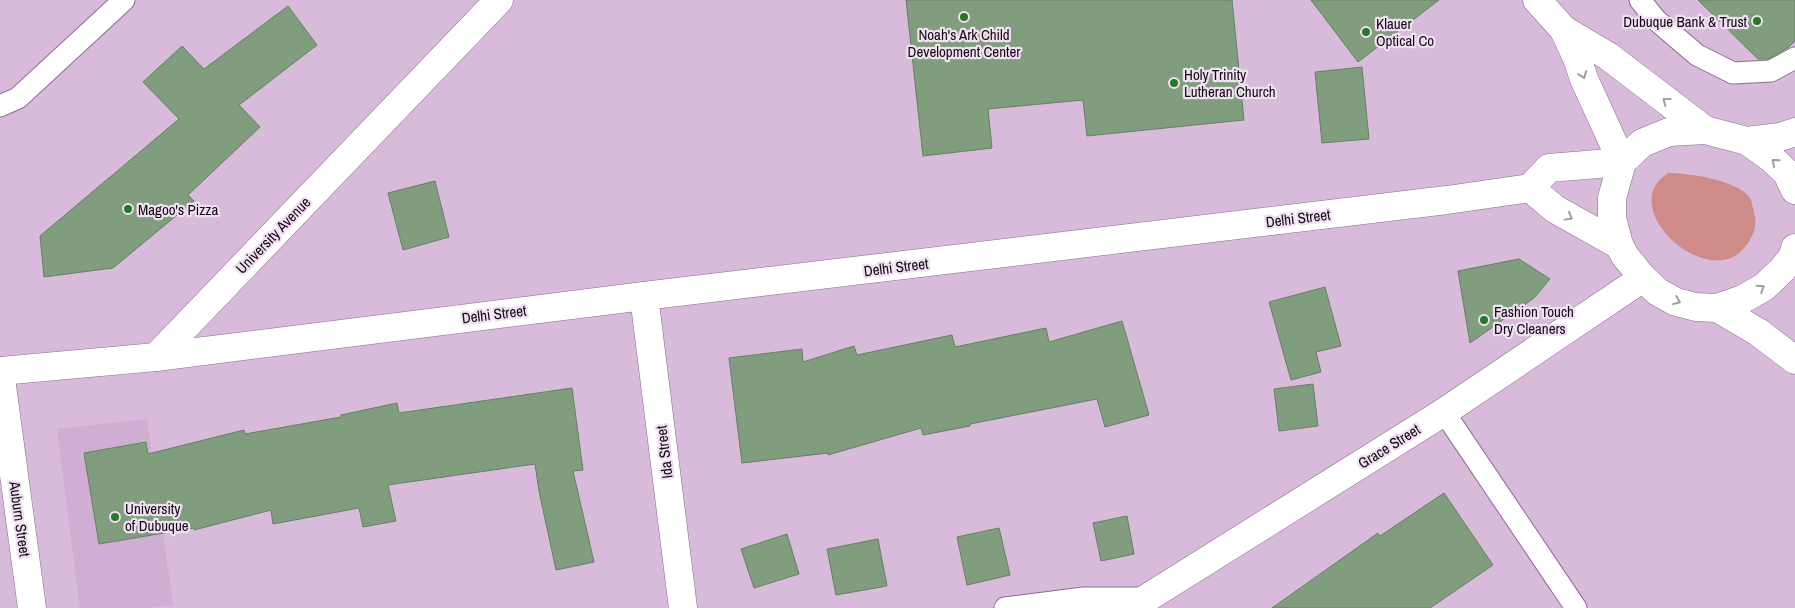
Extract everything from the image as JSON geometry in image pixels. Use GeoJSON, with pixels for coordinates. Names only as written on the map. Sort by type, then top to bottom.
{"type":"FeatureCollection","features":[{"type":"Feature","properties":{"kind":"main road","name":"University Avenue"},"geometry":{"type":"LineString","coordinates":[[156,357],[499,0]]}},
{"type":"Feature","properties":{"kind":"main road"},"geometry":{"type":"LineString","coordinates":[[1537,0],[1564,30],[1622,162]]}},
{"type":"Feature","properties":{"kind":"main road"},"geometry":{"type":"LineString","coordinates":[[1564,30],[1608,56],[1705,130]]}},
{"type":"Feature","properties":{"kind":"main road"},"geometry":{"type":"LineString","coordinates":[[1618,245],[1612,218],[1612,198],[1622,162],[1642,143],[1669,132],[1705,130],[1747,142],[1771,158],[1788,173],[1795,190]]}},
{"type":"Feature","properties":{"kind":"main road"},"geometry":{"type":"LineString","coordinates":[[1747,142],[1780,137],[1795,132]]}},
{"type":"Feature","properties":{"kind":"main road"},"geometry":{"type":"LineString","coordinates":[[1622,162],[1549,168],[1530,188],[1555,209],[1618,245],[1643,278],[1658,292],[1676,302],[1696,307],[1717,308],[1743,298],[1764,287],[1782,270],[1794,255]]}},
{"type":"Feature","properties":{"kind":"main road","name":"Delhi Street"},"geometry":{"type":"LineString","coordinates":[[156,357],[644,296],[1437,201],[1530,188]]}},
{"type":"Feature","properties":{"kind":"main road","name":"Grace Street"},"geometry":{"type":"LineString","coordinates":[[1138,603],[1444,412],[1643,278]]}},
{"type":"Feature","properties":{"kind":"main road","name":"Ida Street"},"geometry":{"type":"LineString","coordinates":[[644,296],[683,608]]}},
{"type":"Feature","properties":{"kind":"main road"},"geometry":{"type":"LineString","coordinates":[[1717,308],[1758,332],[1795,360]]}},
{"type":"Feature","properties":{"kind":"main road"},"geometry":{"type":"LineString","coordinates":[[0,371],[156,357]]}},
{"type":"Feature","properties":{"kind":"main road","name":"Auburn Street"},"geometry":{"type":"LineString","coordinates":[[0,371],[32,608]]}},
{"type":"Feature","properties":{"kind":"lane"},"geometry":{"type":"LineString","coordinates":[[0,106],[18,98],[124,0]]}},
{"type":"Feature","properties":{"kind":"lane"},"geometry":{"type":"LineString","coordinates":[[1640,0],[1656,20],[1697,55],[1733,73],[1771,71],[1795,58]]}},
{"type":"Feature","properties":{"kind":"lane"},"geometry":{"type":"LineString","coordinates":[[1444,412],[1576,608]]}},
{"type":"Feature","properties":{"kind":"lane"},"geometry":{"type":"LineString","coordinates":[[1005,608],[1084,598],[1138,603]]}},
{"type":"Feature","properties":{"kind":"shaded area"},"geometry":{"type":"Polygon","coordinates":[[[1668,173],[1688,174],[1724,182],[1735,186],[1750,198],[1755,219],[1754,230],[1747,245],[1739,253],[1723,260],[1704,259],[1686,250],[1669,237],[1657,221],[1652,204],[1655,187],[1668,173]]]}},
{"type":"Feature","properties":{"kind":"shaded area","name":"University of Dubuque"},"geometry":{"type":"Polygon","coordinates":[[[147,419],[173,605],[146,608],[80,608],[57,429],[147,419]]]}},
{"type":"Feature","properties":{"kind":"building","name":"Holy Trinity Lutheran Church"},"geometry":{"type":"Polygon","coordinates":[[[906,0],[1232,0],[1244,120],[1087,136],[1083,100],[988,109],[992,148],[923,156],[906,0]]]}},
{"type":"Feature","properties":{"kind":"building","name":"Klauer Optical Co"},"geometry":{"type":"Polygon","coordinates":[[[1311,0],[1439,0],[1358,62],[1311,0]]]}},
{"type":"Feature","properties":{"kind":"building","name":"Dubuque Bank & Trust"},"geometry":{"type":"Polygon","coordinates":[[[1698,0],[1795,0],[1795,41],[1789,47],[1768,59],[1758,59],[1698,0]]]}},
{"type":"Feature","properties":{"kind":"building"},"geometry":{"type":"Polygon","coordinates":[[[288,6],[317,45],[239,105],[260,127],[188,195],[194,201],[113,268],[44,277],[40,236],[179,119],[143,82],[182,46],[204,69],[288,6]]]}},
{"type":"Feature","properties":{"kind":"building"},"geometry":{"type":"Polygon","coordinates":[[[1362,67],[1369,139],[1322,143],[1315,72],[1362,67]]]}},
{"type":"Feature","properties":{"kind":"building"},"geometry":{"type":"Polygon","coordinates":[[[435,181],[449,237],[403,250],[388,193],[435,181]]]}},
{"type":"Feature","properties":{"kind":"building","name":"Fashion Touch Dry Cleaners"},"geometry":{"type":"Polygon","coordinates":[[[1519,259],[1550,279],[1534,298],[1470,343],[1458,271],[1519,259]]]}},
{"type":"Feature","properties":{"kind":"building"},"geometry":{"type":"Polygon","coordinates":[[[1325,287],[1341,346],[1316,352],[1321,372],[1291,380],[1269,302],[1325,287]]]}},
{"type":"Feature","properties":{"kind":"building"},"geometry":{"type":"Polygon","coordinates":[[[1122,321],[1149,415],[1105,427],[1097,399],[923,435],[921,428],[828,455],[828,453],[742,463],[729,358],[802,349],[803,362],[854,346],[857,355],[952,335],[955,347],[1046,328],[1049,342],[1122,321]]]}},
{"type":"Feature","properties":{"kind":"building"},"geometry":{"type":"Polygon","coordinates":[[[1313,384],[1318,426],[1279,431],[1274,389],[1313,384]]]}},
{"type":"Feature","properties":{"kind":"building"},"geometry":{"type":"Polygon","coordinates":[[[572,388],[583,470],[573,471],[594,562],[556,570],[535,464],[388,485],[396,521],[363,527],[359,508],[273,524],[271,510],[194,530],[194,528],[99,544],[84,453],[146,442],[148,454],[244,430],[245,434],[341,417],[341,415],[397,403],[399,413],[572,388]]]}},
{"type":"Feature","properties":{"kind":"building"},"geometry":{"type":"Polygon","coordinates":[[[1444,493],[1493,565],[1430,608],[1272,608],[1378,533],[1380,536],[1444,493]]]}},
{"type":"Feature","properties":{"kind":"building"},"geometry":{"type":"Polygon","coordinates":[[[1127,516],[1134,554],[1101,561],[1093,523],[1127,516]]]}},
{"type":"Feature","properties":{"kind":"building"},"geometry":{"type":"Polygon","coordinates":[[[999,528],[1010,575],[967,585],[957,537],[999,528]]]}},
{"type":"Feature","properties":{"kind":"building"},"geometry":{"type":"Polygon","coordinates":[[[787,534],[799,574],[754,588],[741,549],[787,534]]]}},
{"type":"Feature","properties":{"kind":"building"},"geometry":{"type":"Polygon","coordinates":[[[878,539],[887,586],[836,595],[827,549],[878,539]]]}},
{"type":"Feature","properties":{"kind":"place","name":"Noah's Ark Child Development Center"},"geometry":{"type":"Point","coordinates":[964,17]}},
{"type":"Feature","properties":{"kind":"place","name":"Dubuque Bank & Trust"},"geometry":{"type":"Point","coordinates":[1757,21]}},
{"type":"Feature","properties":{"kind":"place","name":"Klauer Optical Co"},"geometry":{"type":"Point","coordinates":[1366,32]}},
{"type":"Feature","properties":{"kind":"place","name":"Holy Trinity Lutheran Church"},"geometry":{"type":"Point","coordinates":[1174,83]}},
{"type":"Feature","properties":{"kind":"place","name":"Magoo's Pizza"},"geometry":{"type":"Point","coordinates":[128,209]}},
{"type":"Feature","properties":{"kind":"place","name":"Fashion Touch Dry Cleaners"},"geometry":{"type":"Point","coordinates":[1484,320]}},
{"type":"Feature","properties":{"kind":"place","name":"University of Dubuque"},"geometry":{"type":"Point","coordinates":[115,517]}}]}
